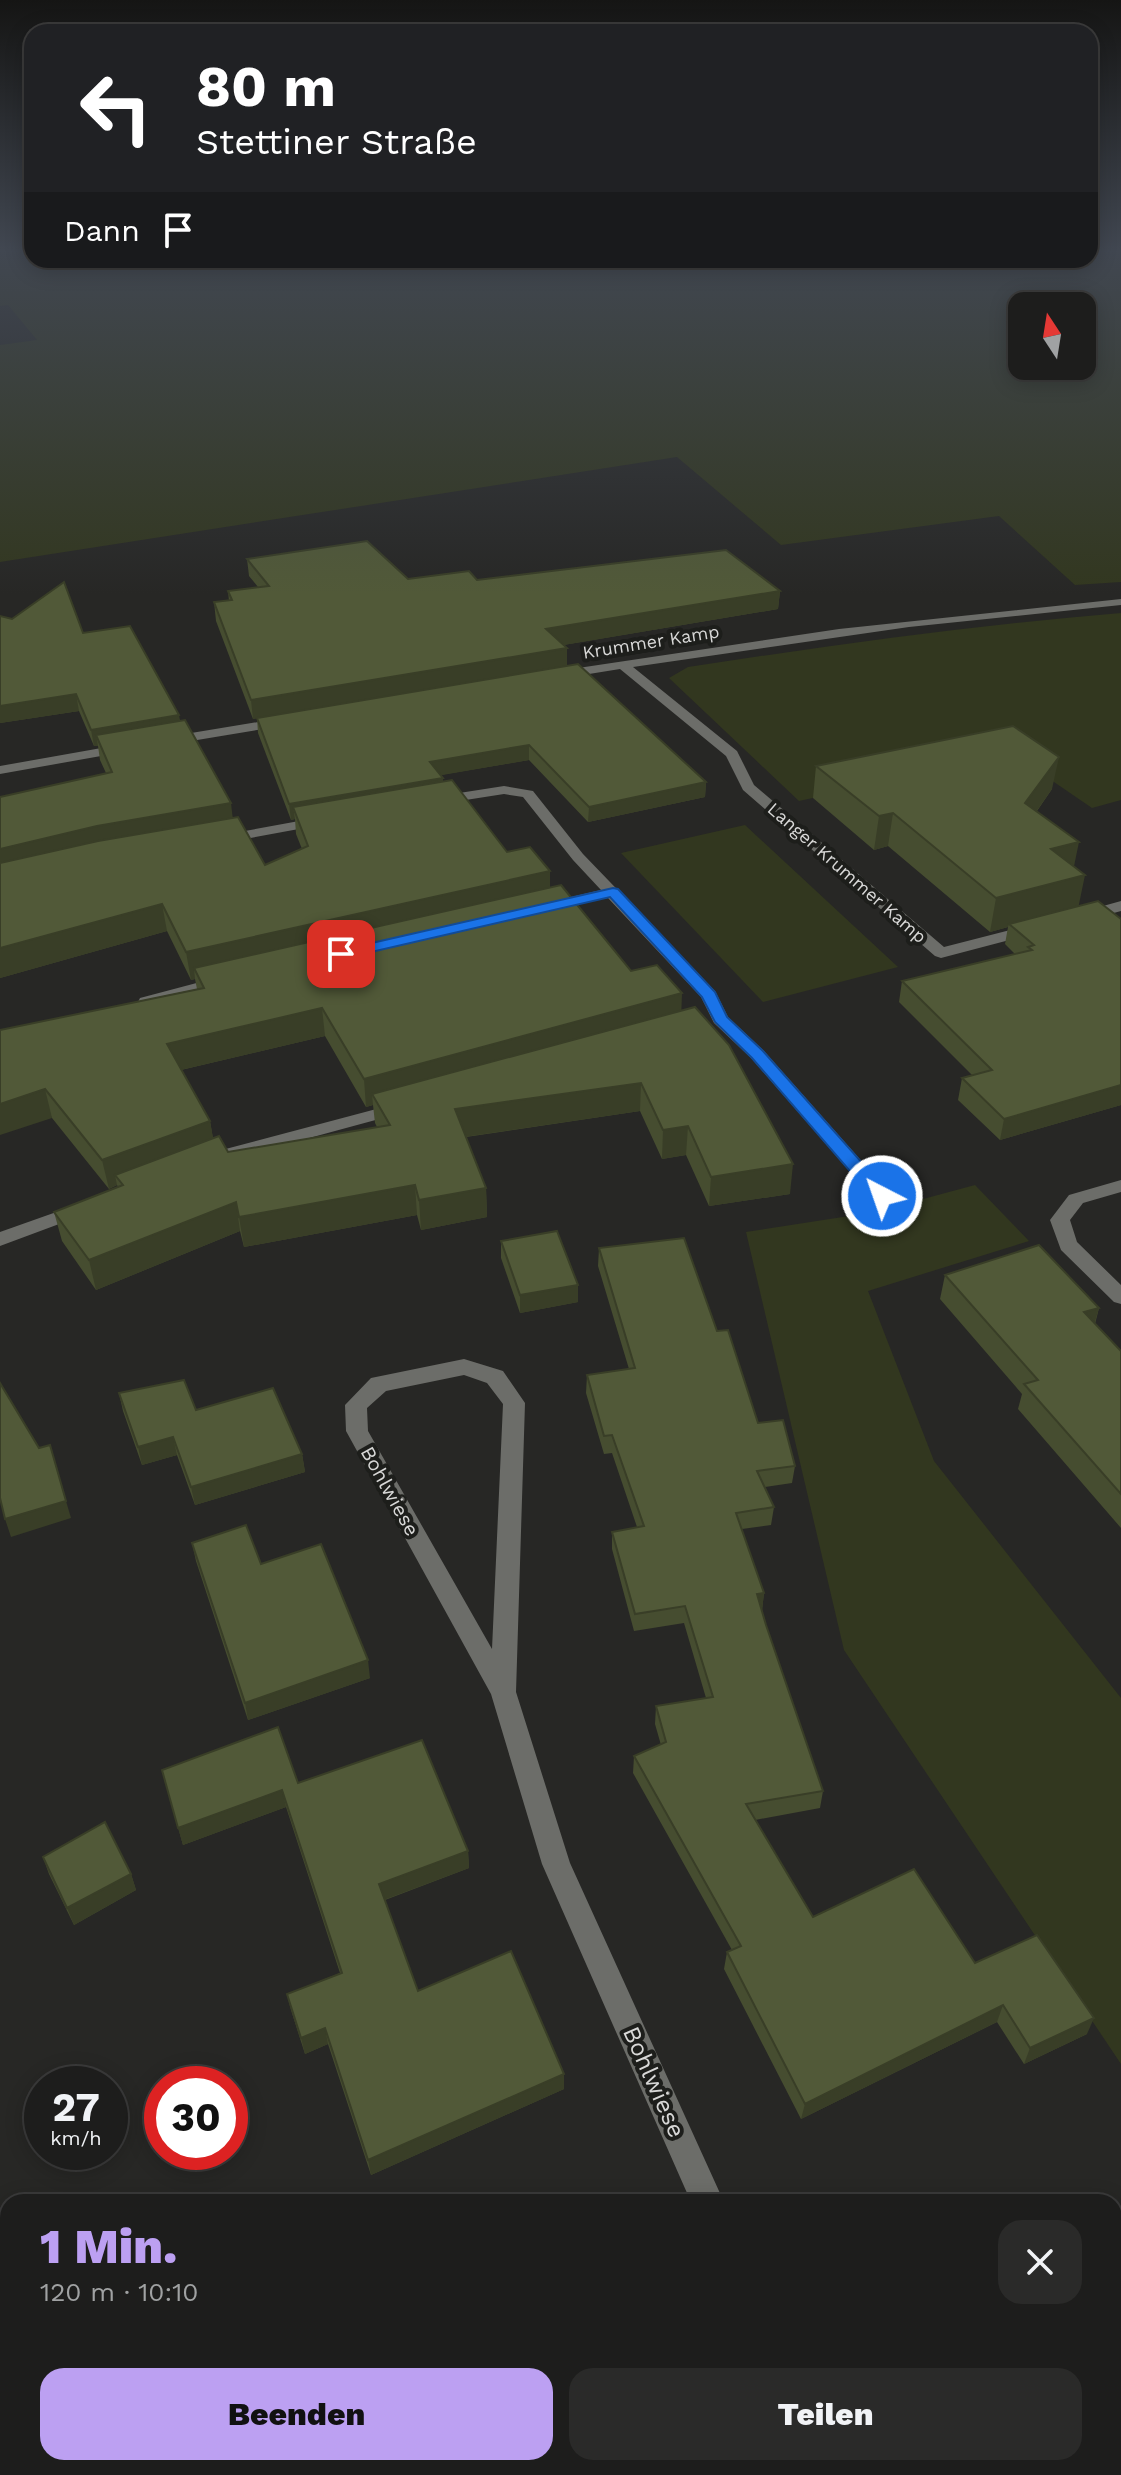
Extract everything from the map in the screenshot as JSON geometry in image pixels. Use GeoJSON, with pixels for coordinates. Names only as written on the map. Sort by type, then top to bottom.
{"type":"FeatureCollection","features":[{"type":"Feature","properties":{"kind":"street","name":"Krummer Kamp"},"geometry":{"type":"LineString","coordinates":[[543,677],[984,614],[1121,602]]}},
{"type":"Feature","properties":{"kind":"street","name":"Langer Krummer Kamp"},"geometry":{"type":"LineString","coordinates":[[623,665],[732,754],[748,787],[941,953],[1121,906]]}},
{"type":"Feature","properties":{"kind":"street"},"geometry":{"type":"LineString","coordinates":[[157,743],[298,719]]}},
{"type":"Feature","properties":{"kind":"street"},"geometry":{"type":"LineString","coordinates":[[0,770],[141,746]]}},
{"type":"Feature","properties":{"kind":"street"},"geometry":{"type":"LineString","coordinates":[[423,803],[504,790],[528,794],[578,857],[709,995],[713,1021],[758,1055],[882,1196]]}},
{"type":"Feature","properties":{"kind":"street"},"geometry":{"type":"LineString","coordinates":[[210,841],[332,819]]}},
{"type":"Feature","properties":{"kind":"street"},"geometry":{"type":"LineString","coordinates":[[537,910],[613,892]]}},
{"type":"Feature","properties":{"kind":"street"},"geometry":{"type":"LineString","coordinates":[[131,1007],[235,978]]}},
{"type":"Feature","properties":{"kind":"street"},"geometry":{"type":"LineString","coordinates":[[211,1161],[420,1102]]}},
{"type":"Feature","properties":{"kind":"street"},"geometry":{"type":"LineString","coordinates":[[1121,1186],[1076,1199],[1060,1220],[1068,1245],[1121,1297]]}},
{"type":"Feature","properties":{"kind":"street"},"geometry":{"type":"LineString","coordinates":[[0,1239],[99,1202]]}},
{"type":"Feature","properties":{"kind":"street","name":"Bohlwiese"},"geometry":{"type":"LineString","coordinates":[[503,1692],[514,1403],[495,1377],[464,1367],[379,1384],[356,1405],[357,1431],[503,1692],[556,1864],[704,2194]]}},
{"type":"Feature","properties":{"kind":"green space"},"geometry":{"type":"Polygon","coordinates":[[[0,364],[1008,364],[1008,380],[1096,380],[1096,364],[1121,364],[1121,582],[1075,585],[999,516],[781,545],[677,457],[0,562],[0,364]]]}},
{"type":"Feature","properties":{"kind":"green space"},"geometry":{"type":"Polygon","coordinates":[[[1121,613],[1121,800],[1092,808],[1013,754],[799,801],[669,678],[688,667],[796,651],[1121,613]]]}},
{"type":"Feature","properties":{"kind":"green space"},"geometry":{"type":"Polygon","coordinates":[[[745,825],[898,967],[763,1002],[621,853],[745,825]]]}},
{"type":"Feature","properties":{"kind":"green space"},"geometry":{"type":"Polygon","coordinates":[[[975,1185],[1029,1241],[868,1291],[934,1461],[1121,1698],[1121,2064],[844,1650],[746,1232],[875,1212],[975,1185]]]}},
{"type":"Feature","properties":{"kind":"building"},"geometry":{"type":"Polygon","coordinates":[[[367,541],[408,579],[469,571],[477,580],[726,550],[780,591],[546,629],[567,648],[251,700],[214,602],[232,600],[228,591],[269,586],[247,559],[367,541]]]}},
{"type":"Feature","properties":{"kind":"building"},"geometry":{"type":"Polygon","coordinates":[[[64,582],[83,633],[130,626],[179,715],[91,730],[76,694],[0,706],[0,616],[12,619],[64,582]]]}},
{"type":"Feature","properties":{"kind":"building"},"geometry":{"type":"Polygon","coordinates":[[[578,664],[706,782],[589,807],[529,745],[430,762],[443,778],[289,804],[257,718],[578,664]]]}},
{"type":"Feature","properties":{"kind":"building"},"geometry":{"type":"Polygon","coordinates":[[[185,720],[231,803],[97,826],[0,849],[0,797],[112,772],[96,735],[185,720]]]}},
{"type":"Feature","properties":{"kind":"building"},"geometry":{"type":"Polygon","coordinates":[[[1013,726],[1059,757],[1025,803],[1079,842],[1051,849],[1085,875],[996,898],[893,813],[879,816],[816,766],[1013,726]]]}},
{"type":"Feature","properties":{"kind":"building"},"geometry":{"type":"Polygon","coordinates":[[[452,780],[507,852],[530,847],[550,871],[186,952],[162,904],[0,948],[0,863],[98,841],[238,817],[265,865],[308,846],[293,807],[452,780]]]}},
{"type":"Feature","properties":{"kind":"building"},"geometry":{"type":"Polygon","coordinates":[[[561,885],[631,971],[657,965],[682,993],[364,1079],[322,1008],[167,1044],[210,1121],[102,1160],[45,1089],[0,1104],[0,1030],[204,988],[194,968],[561,885]]]}},
{"type":"Feature","properties":{"kind":"building"},"geometry":{"type":"Polygon","coordinates":[[[1098,901],[1121,919],[1121,1085],[1004,1119],[962,1078],[992,1070],[902,981],[1032,950],[1028,947],[1034,945],[1009,924],[1098,901]]]}},
{"type":"Feature","properties":{"kind":"building"},"geometry":{"type":"Polygon","coordinates":[[[695,1007],[729,1045],[793,1164],[711,1177],[688,1126],[663,1130],[641,1083],[455,1109],[486,1188],[419,1200],[415,1185],[239,1217],[236,1202],[89,1260],[54,1212],[123,1185],[115,1175],[219,1136],[228,1152],[390,1125],[372,1094],[695,1007]]]}},
{"type":"Feature","properties":{"kind":"building"},"geometry":{"type":"Polygon","coordinates":[[[557,1231],[578,1285],[520,1295],[501,1241],[557,1231]]]}},
{"type":"Feature","properties":{"kind":"building"},"geometry":{"type":"Polygon","coordinates":[[[684,1238],[717,1331],[728,1330],[758,1423],[783,1420],[795,1466],[757,1471],[774,1507],[736,1513],[764,1593],[757,1594],[766,1625],[823,1791],[746,1804],[813,1917],[914,1869],[975,1963],[1037,1935],[1094,2018],[1030,2048],[1003,2005],[805,2104],[727,1952],[741,1946],[634,1756],[666,1742],[656,1706],[713,1697],[685,1606],[635,1614],[612,1532],[644,1526],[612,1435],[604,1436],[587,1375],[635,1368],[599,1248],[684,1238]]]}},
{"type":"Feature","properties":{"kind":"building"},"geometry":{"type":"Polygon","coordinates":[[[1039,1245],[1099,1308],[1084,1312],[1121,1351],[1121,1494],[1024,1384],[1038,1380],[945,1275],[1039,1245]]]}},
{"type":"Feature","properties":{"kind":"building"},"geometry":{"type":"Polygon","coordinates":[[[184,1380],[196,1410],[273,1388],[302,1454],[191,1487],[173,1437],[138,1447],[119,1393],[184,1380]]]}},
{"type":"Feature","properties":{"kind":"building"},"geometry":{"type":"Polygon","coordinates":[[[0,1383],[39,1448],[50,1445],[66,1501],[5,1519],[0,1498],[0,1383]]]}},
{"type":"Feature","properties":{"kind":"building"},"geometry":{"type":"Polygon","coordinates":[[[246,1525],[261,1564],[321,1544],[368,1660],[245,1703],[192,1543],[246,1525]]]}},
{"type":"Feature","properties":{"kind":"building"},"geometry":{"type":"Polygon","coordinates":[[[278,1727],[298,1783],[422,1740],[468,1851],[379,1884],[418,1991],[511,1951],[564,2074],[368,2160],[325,2028],[301,2038],[287,1994],[342,1973],[282,1790],[178,1828],[162,1770],[278,1727]]]}},
{"type":"Feature","properties":{"kind":"building"},"geometry":{"type":"Polygon","coordinates":[[[105,1822],[131,1874],[67,1908],[43,1857],[105,1822]]]}},
{"type":"Feature","properties":{"kind":"route"},"geometry":{"type":"LineString","coordinates":[[341,954],[613,892],[709,995],[720,1019],[758,1055],[882,1196]]}}]}
